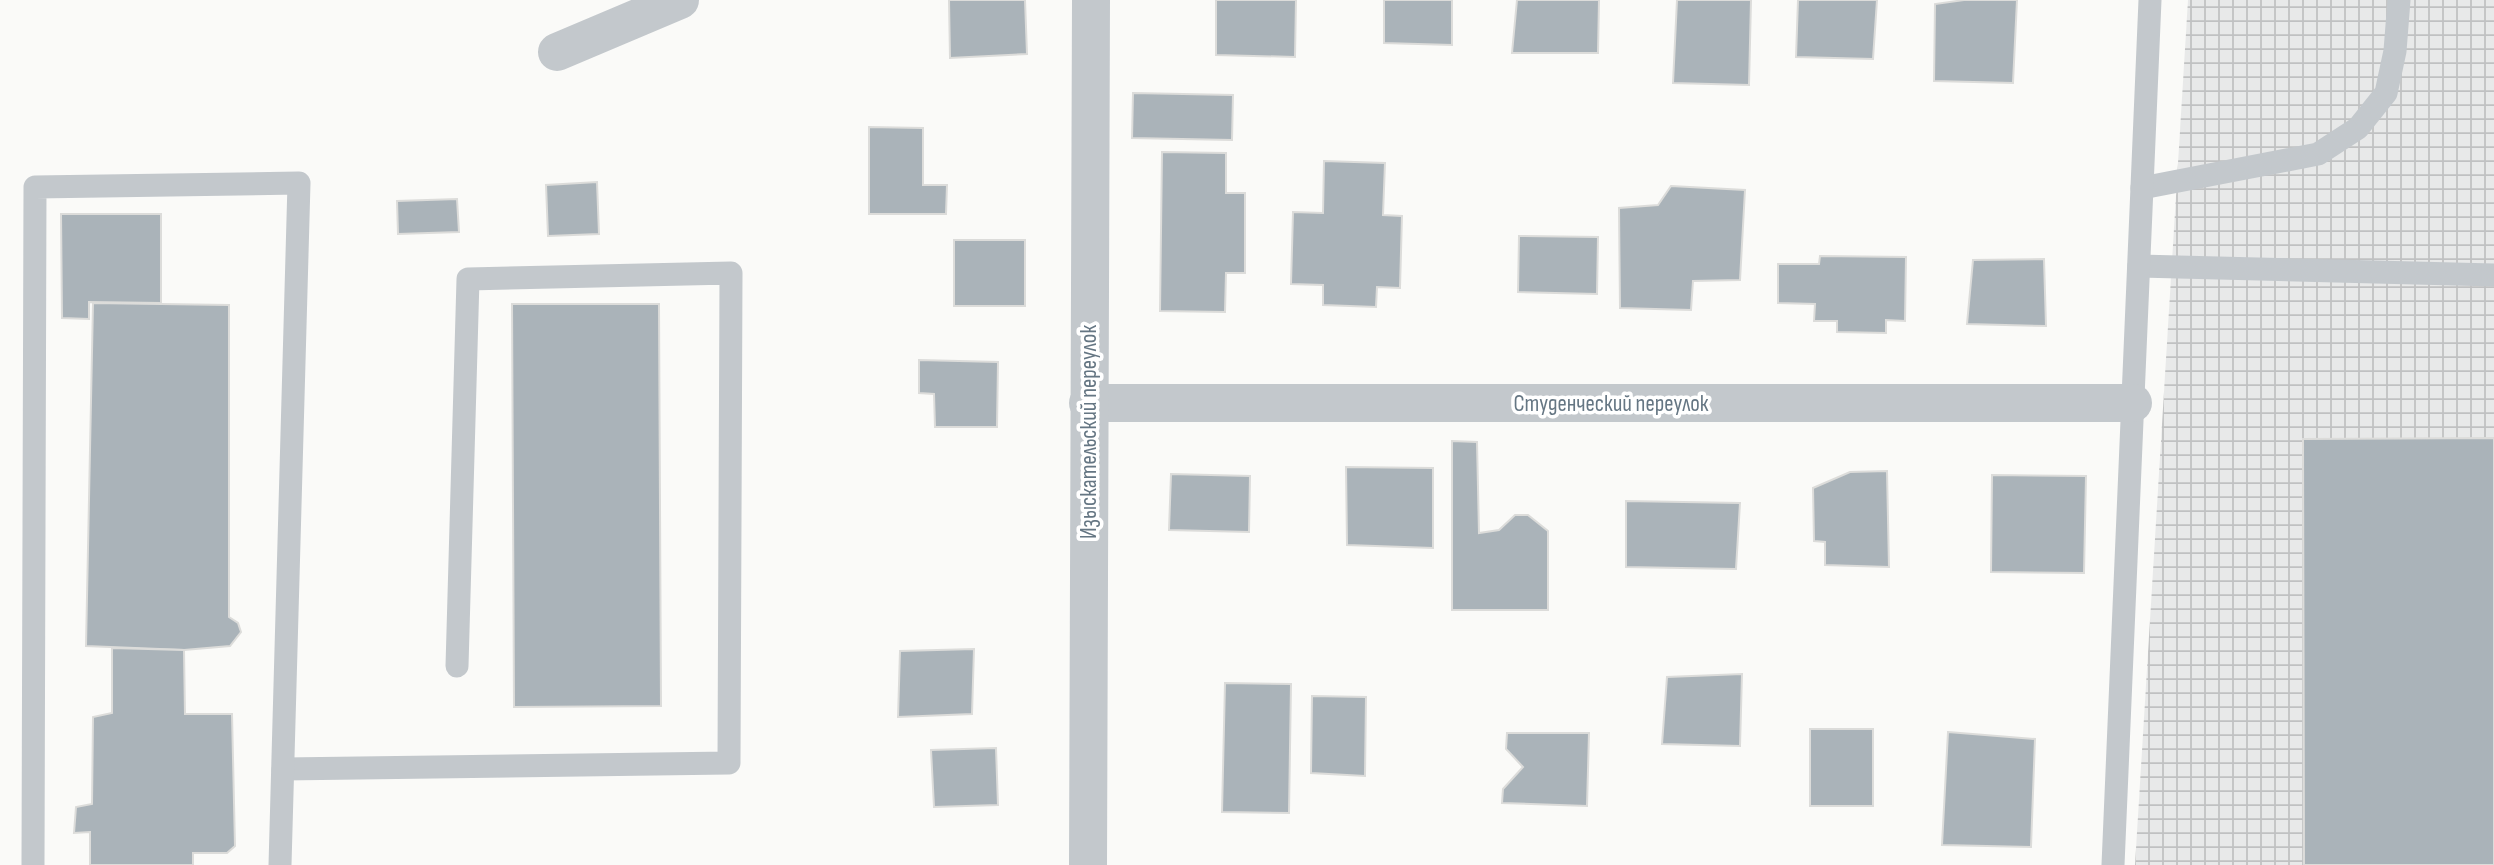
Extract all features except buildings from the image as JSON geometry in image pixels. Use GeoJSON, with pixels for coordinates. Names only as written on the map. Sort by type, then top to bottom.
{"type":"FeatureCollection","features":[{"type":"Feature","properties":{"kind":"street"},"geometry":{"type":"LineString","coordinates":[[557,52],[680,0]]}},
{"type":"Feature","properties":{"kind":"street","name":"Изыскательский переулок"},"geometry":{"type":"LineString","coordinates":[[1088,865],[1091,0]]}},
{"type":"Feature","properties":{"kind":"street","name":"Студенческий переулок"},"geometry":{"type":"LineString","coordinates":[[1088,403],[2133,403]]}},
{"type":"Feature","properties":{"kind":"lane"},"geometry":{"type":"LineString","coordinates":[[2113,865],[2150,0]]}},
{"type":"Feature","properties":{"kind":"lane"},"geometry":{"type":"LineString","coordinates":[[2143,188],[2318,154],[2358,128],[2386,93],[2395,51],[2399,0]]}},
{"type":"Feature","properties":{"kind":"lane"},"geometry":{"type":"LineString","coordinates":[[33,865],[35,187],[299,183],[280,865]]}},
{"type":"Feature","properties":{"kind":"lane"},"geometry":{"type":"LineString","coordinates":[[2139,266],[2494,275]]}},
{"type":"Feature","properties":{"kind":"lane"},"geometry":{"type":"LineString","coordinates":[[283,769],[729,763],[731,273],[468,279],[457,666]]}},
{"type":"Feature","properties":{"kind":"shaded area"},"geometry":{"type":"Polygon","coordinates":[[[2188,0],[2494,0],[2494,865],[2135,865],[2188,0]]]}}]}
